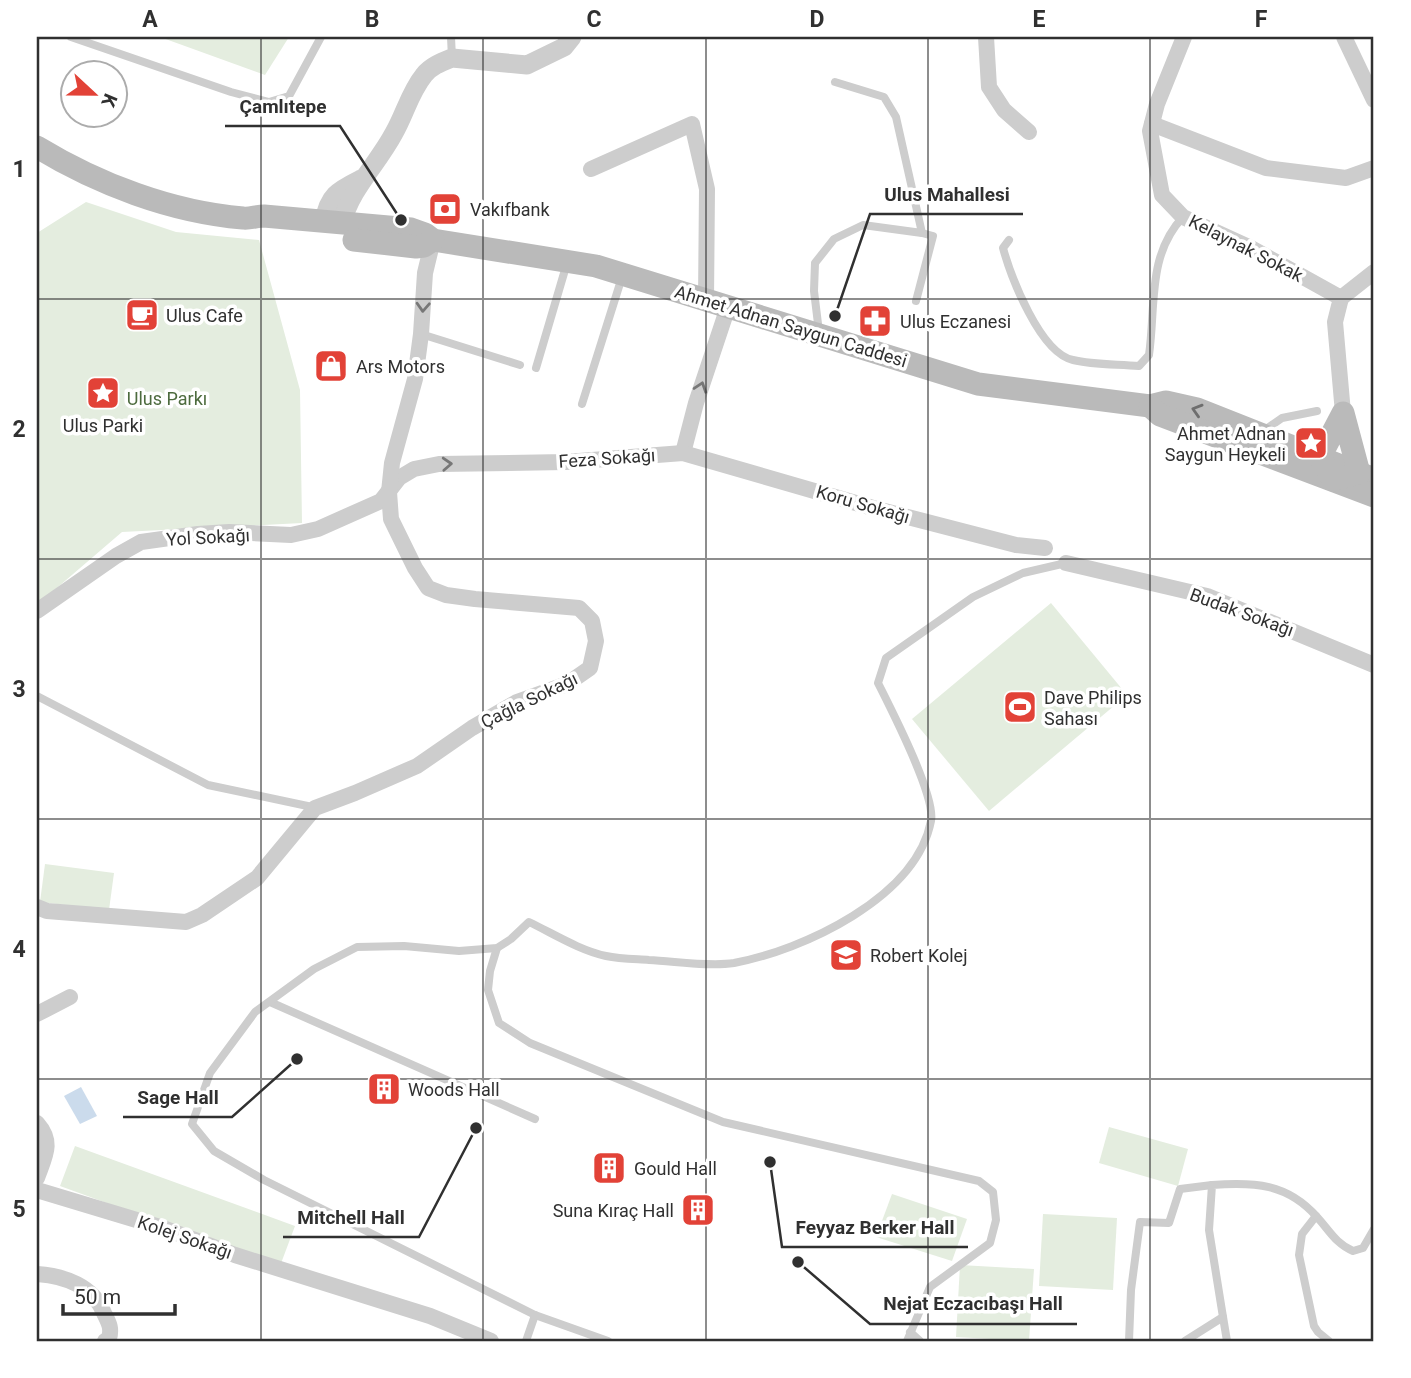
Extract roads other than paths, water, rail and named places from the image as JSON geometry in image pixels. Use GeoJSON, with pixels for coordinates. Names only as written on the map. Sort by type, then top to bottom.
{"type":"FeatureCollection","features":[{"type":"Feature","properties":{"kind":"main road","name":"Ahmet Adnan Saygun Caddesi"},"geometry":{"type":"LineString","coordinates":[[37,148],[120,188],[157,201],[246,219],[264,216],[296,219],[333,230],[416,247],[433,240],[596,266],[978,384],[1150,406],[1166,402],[1197,409],[1366,476]]}},
{"type":"Feature","properties":{"kind":"main road","name":"Ahmet Adnan Saygun Caddesi"},"geometry":{"type":"LineString","coordinates":[[246,219],[258,228],[266,230],[333,230]]}},
{"type":"Feature","properties":{"kind":"main road","name":"Ahmet Adnan Saygun Caddesi"},"geometry":{"type":"LineString","coordinates":[[1150,406],[1160,415],[1374,496]]}},
{"type":"Feature","properties":{"kind":"main road"},"geometry":{"type":"LineString","coordinates":[[1343,413],[1366,476],[1333,480],[1320,457],[1343,413]]}},
{"type":"Feature","properties":{"kind":"street"},"geometry":{"type":"LineString","coordinates":[[333,230],[361,179],[389,142],[414,88],[427,72],[452,58],[527,65],[564,47],[572,37]]}},
{"type":"Feature","properties":{"kind":"street"},"geometry":{"type":"LineString","coordinates":[[986,37],[989,88],[1004,110],[1029,132]]}},
{"type":"Feature","properties":{"kind":"street","name":"Kelaynak Sokak"},"geometry":{"type":"LineString","coordinates":[[1184,37],[1157,104],[1152,124],[1152,142],[1162,195],[1183,217],[1251,248],[1341,298]]}},
{"type":"Feature","properties":{"kind":"street"},"geometry":{"type":"LineString","coordinates":[[1344,37],[1374,100]]}},
{"type":"Feature","properties":{"kind":"street"},"geometry":{"type":"LineString","coordinates":[[591,169],[692,124],[707,189],[706,300]]}},
{"type":"Feature","properties":{"kind":"street"},"geometry":{"type":"LineString","coordinates":[[1152,124],[1266,168],[1346,178],[1374,168]]}},
{"type":"Feature","properties":{"kind":"street"},"geometry":{"type":"LineString","coordinates":[[296,219],[320,201],[361,179]]}},
{"type":"Feature","properties":{"kind":"street"},"geometry":{"type":"LineString","coordinates":[[333,230],[326,213],[335,194]]}},
{"type":"Feature","properties":{"kind":"street","name":"Çağla Sokağı"},"geometry":{"type":"LineString","coordinates":[[37,907],[47,911],[186,922],[202,915],[257,878],[282,845],[317,808],[417,766],[472,728],[517,702],[567,684],[590,668],[596,641],[592,621],[579,608],[475,599],[446,595],[428,588],[391,519],[389,492],[392,463],[415,379],[425,273],[433,240]]}},
{"type":"Feature","properties":{"kind":"street"},"geometry":{"type":"LineString","coordinates":[[1343,413],[1335,322],[1341,298],[1374,272]]}},
{"type":"Feature","properties":{"kind":"street"},"geometry":{"type":"LineString","coordinates":[[683,453],[696,403],[728,307]]}},
{"type":"Feature","properties":{"kind":"street","name":"Feza Sokağı"},"geometry":{"type":"LineString","coordinates":[[389,492],[399,478],[414,469],[439,464],[566,462],[683,453]]}},
{"type":"Feature","properties":{"kind":"street","name":"Koru Sokağı"},"geometry":{"type":"LineString","coordinates":[[683,453],[964,532],[1016,545],[1045,548]]}},
{"type":"Feature","properties":{"kind":"street","name":"Yol Sokağı"},"geometry":{"type":"LineString","coordinates":[[37,611],[116,556],[141,542],[229,532],[291,535],[353,515],[381,501],[389,492]]}},
{"type":"Feature","properties":{"kind":"street","name":"Budak Sokağı"},"geometry":{"type":"LineString","coordinates":[[1066,563],[1208,596],[1374,665]]}},
{"type":"Feature","properties":{"kind":"street"},"geometry":{"type":"LineString","coordinates":[[37,1014],[70,996]]}},
{"type":"Feature","properties":{"kind":"street"},"geometry":{"type":"LineString","coordinates":[[37,1123],[46,1133],[47,1150],[38,1172]]}},
{"type":"Feature","properties":{"kind":"street","name":"Kolej Sokağı"},"geometry":{"type":"LineString","coordinates":[[37,1190],[163,1228],[235,1255],[430,1316],[491,1341]]}},
{"type":"Feature","properties":{"kind":"street"},"geometry":{"type":"LineString","coordinates":[[37,1274],[64,1278],[88,1289],[100,1304],[111,1329],[109,1339],[105,1341]]}},
{"type":"Feature","properties":{"kind":"lane"},"geometry":{"type":"LineString","coordinates":[[71,37],[231,92],[269,102],[289,96],[321,37]]}},
{"type":"Feature","properties":{"kind":"lane"},"geometry":{"type":"LineString","coordinates":[[451,37],[452,58]]}},
{"type":"Feature","properties":{"kind":"lane"},"geometry":{"type":"LineString","coordinates":[[835,82],[884,97],[896,117],[922,233]]}},
{"type":"Feature","properties":{"kind":"lane"},"geometry":{"type":"LineString","coordinates":[[1009,240],[1003,248],[1014,282],[1042,333],[1058,353],[1072,360],[1139,366],[1149,355],[1158,259],[1170,230],[1183,217]]}},
{"type":"Feature","properties":{"kind":"lane"},"geometry":{"type":"LineString","coordinates":[[819,335],[814,291],[815,263],[834,239],[863,225],[933,236],[916,301]]}},
{"type":"Feature","properties":{"kind":"lane"},"geometry":{"type":"LineString","coordinates":[[536,368],[567,263]]}},
{"type":"Feature","properties":{"kind":"lane"},"geometry":{"type":"LineString","coordinates":[[582,404],[622,274]]}},
{"type":"Feature","properties":{"kind":"lane"},"geometry":{"type":"LineString","coordinates":[[421,334],[520,365]]}},
{"type":"Feature","properties":{"kind":"lane"},"geometry":{"type":"LineString","coordinates":[[1260,434],[1282,418],[1317,411]]}},
{"type":"Feature","properties":{"kind":"lane"},"geometry":{"type":"LineString","coordinates":[[608,1341],[535,1315],[264,1180],[214,1151],[192,1124],[210,1073],[255,1012],[314,969],[357,947],[404,946],[459,951],[497,947],[511,939],[529,922],[582,948],[608,957],[731,963],[782,950],[845,921],[895,883],[919,851],[932,819],[921,776],[878,683],[886,658],[973,597],[1023,573],[1066,563]]}},
{"type":"Feature","properties":{"kind":"lane"},"geometry":{"type":"LineString","coordinates":[[37,696],[208,785],[317,808]]}},
{"type":"Feature","properties":{"kind":"lane"},"geometry":{"type":"LineString","coordinates":[[497,947],[488,990],[499,1023],[530,1043],[723,1122],[979,1181],[993,1192],[996,1220],[990,1243],[930,1287],[909,1337],[920,1341]]}},
{"type":"Feature","properties":{"kind":"lane"},"geometry":{"type":"LineString","coordinates":[[270,1002],[535,1119]]}},
{"type":"Feature","properties":{"kind":"lane"},"geometry":{"type":"LineString","coordinates":[[1129,1341],[1131,1290],[1140,1222],[1169,1223],[1180,1189],[1246,1182],[1269,1186],[1300,1201],[1334,1238],[1353,1251],[1363,1248],[1374,1230]]}},
{"type":"Feature","properties":{"kind":"lane"},"geometry":{"type":"LineString","coordinates":[[1212,1185],[1209,1230],[1227,1341]]}},
{"type":"Feature","properties":{"kind":"lane"},"geometry":{"type":"LineString","coordinates":[[1316,1216],[1302,1234],[1299,1255],[1314,1326],[1329,1341]]}},
{"type":"Feature","properties":{"kind":"lane"},"geometry":{"type":"LineString","coordinates":[[527,1339],[535,1315]]}},
{"type":"Feature","properties":{"kind":"lane"},"geometry":{"type":"LineString","coordinates":[[1185,1341],[1223,1317]]}},
{"type":"Feature","properties":{"kind":"water"},"geometry":{"type":"Polygon","coordinates":[[[81,1087],[97,1116],[80,1124],[64,1096],[81,1087]]]}},
{"type":"Feature","properties":{"kind":"place","name":"Vakıfbank"},"geometry":{"type":"Point","coordinates":[445,209]}},
{"type":"Feature","properties":{"kind":"place","name":"Çamlıtepe"},"geometry":{"type":"Point","coordinates":[401,220]}},
{"type":"Feature","properties":{"kind":"place","name":"Ulus Cafe"},"geometry":{"type":"Point","coordinates":[142,315]}},
{"type":"Feature","properties":{"kind":"place","name":"Ulus Mahallesi"},"geometry":{"type":"Point","coordinates":[835,316]}},
{"type":"Feature","properties":{"kind":"place","name":"Ulus Eczanesi"},"geometry":{"type":"Point","coordinates":[875,321]}},
{"type":"Feature","properties":{"kind":"place","name":"Ars Motors"},"geometry":{"type":"Point","coordinates":[331,366]}},
{"type":"Feature","properties":{"kind":"place","name":"Ulus Parki"},"geometry":{"type":"Point","coordinates":[103,393]}},
{"type":"Feature","properties":{"kind":"place","name":"Ahmet Adnan Saygun Heykeli"},"geometry":{"type":"Point","coordinates":[1311,443]}},
{"type":"Feature","properties":{"kind":"place","name":"Dave Philips Sahası"},"geometry":{"type":"Point","coordinates":[1020,707]}},
{"type":"Feature","properties":{"kind":"place","name":"Robert Kolej"},"geometry":{"type":"Point","coordinates":[846,955]}},
{"type":"Feature","properties":{"kind":"place","name":"Sage Hall"},"geometry":{"type":"Point","coordinates":[297,1059]}},
{"type":"Feature","properties":{"kind":"place","name":"Woods Hall"},"geometry":{"type":"Point","coordinates":[384,1089]}},
{"type":"Feature","properties":{"kind":"place","name":"Mitchell Hall"},"geometry":{"type":"Point","coordinates":[476,1128]}},
{"type":"Feature","properties":{"kind":"place","name":"Feyyaz Berker Hall"},"geometry":{"type":"Point","coordinates":[770,1162]}},
{"type":"Feature","properties":{"kind":"place","name":"Gould Hall"},"geometry":{"type":"Point","coordinates":[609,1168]}},
{"type":"Feature","properties":{"kind":"place","name":"Suna Kıraç Hall"},"geometry":{"type":"Point","coordinates":[698,1210]}},
{"type":"Feature","properties":{"kind":"place","name":"Nejat Eczacıbaşı Hall"},"geometry":{"type":"Point","coordinates":[798,1262]}},
{"type":"Feature","properties":{"kind":"park label","name":"Ulus Parkı"},"geometry":{"type":"Point","coordinates":[167,398]}}]}
